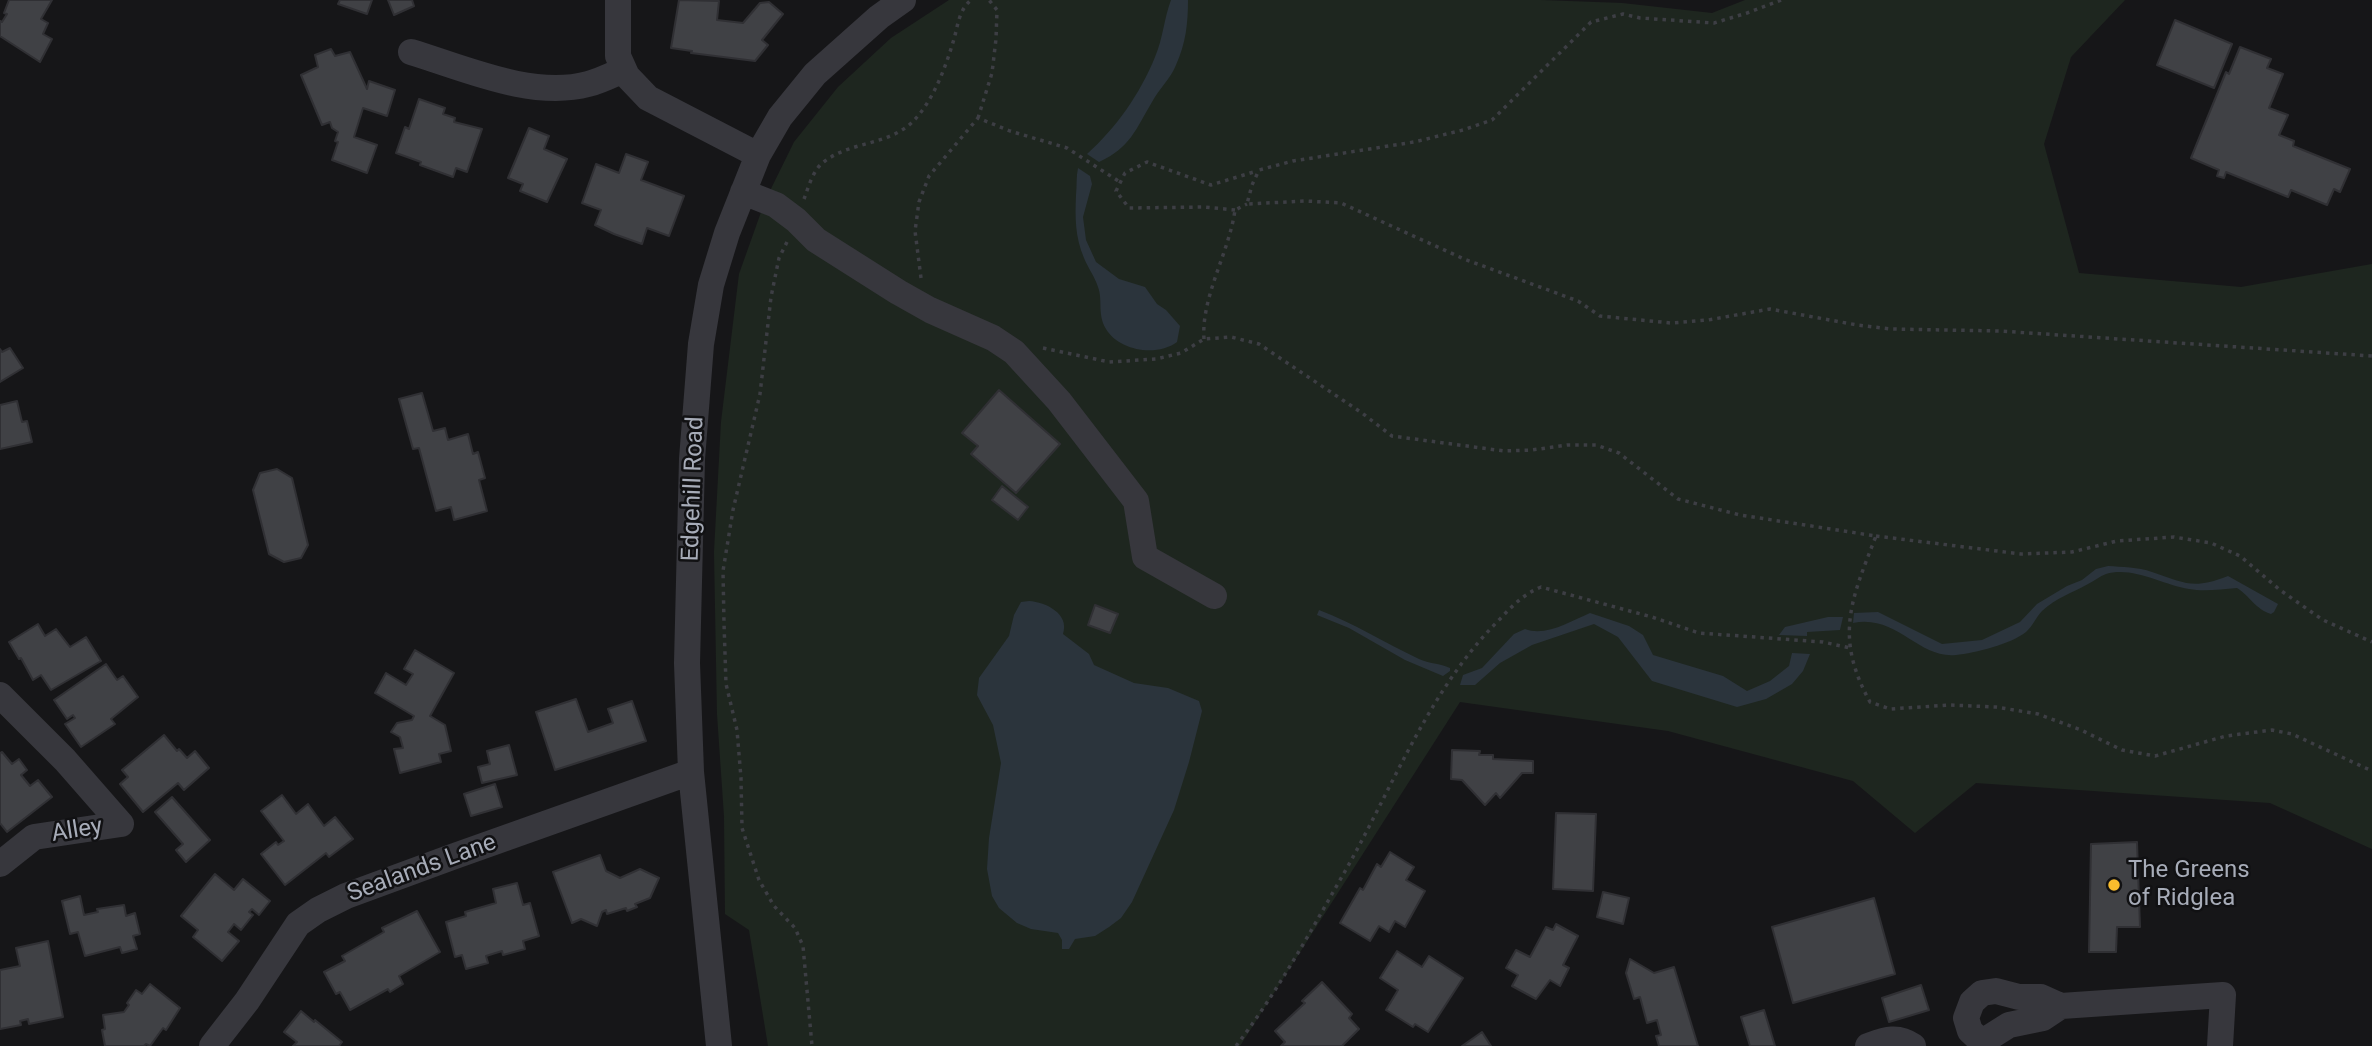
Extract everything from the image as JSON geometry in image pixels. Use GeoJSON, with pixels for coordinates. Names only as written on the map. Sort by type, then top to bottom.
{"type":"FeatureCollection","features":[{"type":"Feature","properties":{"kind":"street"},"geometry":{"type":"LineString","coordinates":[[618,0],[618,56],[623,70],[648,98],[758,155]]}},
{"type":"Feature","properties":{"kind":"street","name":"Edgehill Road"},"geometry":{"type":"LineString","coordinates":[[719,1046],[691,772],[687,663],[692,459],[701,344],[710,285],[758,155],[780,117],[815,74],[879,17],[903,0]]}},
{"type":"Feature","properties":{"kind":"street"},"geometry":{"type":"LineString","coordinates":[[411,52],[517,85],[547,88],[586,85],[623,70]]}},
{"type":"Feature","properties":{"kind":"street"},"geometry":{"type":"LineString","coordinates":[[743,192],[776,205],[816,240],[930,310],[993,338],[1018,356],[1059,401],[1136,501],[1145,557],[1214,596]]}},
{"type":"Feature","properties":{"kind":"street","name":"Alley"},"geometry":{"type":"LineString","coordinates":[[0,864],[34,838],[121,824],[65,760],[5,710]]}},
{"type":"Feature","properties":{"kind":"street","name":"Sealands Lane"},"geometry":{"type":"LineString","coordinates":[[212,1046],[247,1001],[298,923],[318,910],[346,896],[691,772]]}},
{"type":"Feature","properties":{"kind":"street"},"geometry":{"type":"LineString","coordinates":[[2020,1010],[1996,991],[1982,993],[1972,1002],[1966,1018],[1970,1031],[1983,1044],[2009,1025],[2020,1010],[2041,996],[2061,1006],[2223,995],[2220,1046]]}},
{"type":"Feature","properties":{"kind":"street"},"geometry":{"type":"LineString","coordinates":[[1868,1046],[1891,1039],[1902,1040],[1913,1046]]}},
{"type":"Feature","properties":{"kind":"path"},"geometry":{"type":"LineString","coordinates":[[812,1046],[803,946],[795,928],[774,906],[759,880],[742,828],[737,730],[726,684],[723,571],[733,510],[760,394],[771,297],[779,258],[812,177],[824,162],[905,129],[918,116],[937,86],[963,6],[971,0]]}},
{"type":"Feature","properties":{"kind":"path"},"geometry":{"type":"LineString","coordinates":[[930,310],[919,268],[915,231],[919,202],[929,176],[978,118],[992,73],[996,39],[997,10],[989,0]]}},
{"type":"Feature","properties":{"kind":"path"},"geometry":{"type":"LineString","coordinates":[[1780,0],[1714,23],[1640,18],[1623,14],[1591,22],[1492,120],[1463,131],[1414,142],[1293,161],[1211,185],[1147,162],[1125,173],[1116,191],[1129,208],[1204,207],[1235,210],[1247,204],[1306,201],[1341,204],[1464,259],[1578,301],[1600,316],[1671,323],[1709,320],[1770,309],[1829,321],[1891,329],[2000,331],[2372,356]]}},
{"type":"Feature","properties":{"kind":"path"},"geometry":{"type":"LineString","coordinates":[[978,118],[1067,148],[1121,182]]}},
{"type":"Feature","properties":{"kind":"path"},"geometry":{"type":"LineString","coordinates":[[1247,204],[1259,170]]}},
{"type":"Feature","properties":{"kind":"path"},"geometry":{"type":"LineString","coordinates":[[1204,339],[1203,322],[1232,234],[1235,210]]}},
{"type":"Feature","properties":{"kind":"path"},"geometry":{"type":"LineString","coordinates":[[1018,356],[1034,346],[1109,362],[1156,359],[1181,353],[1204,339],[1231,337],[1259,344],[1392,436],[1504,451],[1596,445],[1619,453],[1678,499],[1740,514],[1876,536],[2021,554],[2072,552],[2117,541],[2174,537],[2211,543],[2240,555],[2280,590],[2323,620],[2372,642]]}},
{"type":"Feature","properties":{"kind":"path"},"geometry":{"type":"LineString","coordinates":[[1876,536],[1849,611],[1850,648],[1858,680],[1870,702],[1890,709],[1950,705],[1996,707],[2038,714],[2081,730],[2122,750],[2155,756],[2226,736],[2272,730],[2292,734],[2372,771]]}},
{"type":"Feature","properties":{"kind":"path"},"geometry":{"type":"LineString","coordinates":[[1236,1046],[1262,1012],[1342,876],[1416,737],[1468,653],[1525,594],[1541,587],[1652,617],[1699,633],[1823,642],[1850,648]]}},
{"type":"Feature","properties":{"kind":"shaded area"},"geometry":{"type":"Polygon","coordinates":[[[949,0],[1541,0],[1622,3],[1712,13],[1745,0],[2125,0],[2071,57],[2044,144],[2079,273],[2241,287],[2372,264],[2372,849],[2270,803],[1976,783],[1915,833],[1853,781],[1668,731],[1460,702],[1240,1046],[768,1046],[749,930],[725,914],[724,816],[717,714],[714,552],[721,422],[739,274],[765,201],[794,142],[838,87],[891,38],[949,0]]]}},
{"type":"Feature","properties":{"kind":"shaded area"},"geometry":{"type":"Polygon","coordinates":[[[1171,0],[1188,0],[1186,33],[1176,65],[1131,137],[1118,151],[1099,162],[1087,154],[1117,122],[1135,97],[1158,50],[1171,0]]]}},
{"type":"Feature","properties":{"kind":"shaded area"},"geometry":{"type":"Polygon","coordinates":[[[1078,168],[1090,176],[1092,184],[1083,217],[1086,240],[1096,262],[1119,279],[1145,287],[1157,304],[1180,326],[1177,342],[1169,347],[1149,350],[1129,347],[1106,329],[1098,287],[1084,258],[1077,235],[1078,168]]]}},
{"type":"Feature","properties":{"kind":"shaded area"},"geometry":{"type":"Polygon","coordinates":[[[2108,566],[2141,569],[2181,582],[2197,584],[2228,576],[2278,604],[2271,614],[2261,609],[2237,588],[2195,590],[2137,574],[2116,572],[2104,575],[2053,603],[2019,636],[1973,652],[1942,654],[1882,625],[1853,623],[1854,613],[1878,612],[1942,644],[1982,640],[2020,622],[2037,604],[2082,580],[2096,569],[2108,566]]]}},
{"type":"Feature","properties":{"kind":"shaded area"},"geometry":{"type":"Polygon","coordinates":[[[1029,601],[1055,610],[1063,621],[1063,634],[1089,654],[1094,665],[1134,683],[1168,688],[1199,701],[1202,711],[1174,810],[1132,902],[1121,918],[1109,927],[1095,936],[1075,939],[1069,949],[1062,949],[1062,940],[1058,933],[1031,929],[1017,923],[999,908],[992,896],[987,869],[1001,763],[993,725],[977,695],[979,678],[1009,636],[1014,615],[1021,602],[1029,601]]]}},
{"type":"Feature","properties":{"kind":"shaded area"},"geometry":{"type":"Polygon","coordinates":[[[1319,610],[1419,659],[1450,668],[1450,671],[1443,676],[1405,660],[1349,628],[1317,615],[1319,610]]]}},
{"type":"Feature","properties":{"kind":"shaded area"},"geometry":{"type":"Polygon","coordinates":[[[1590,613],[1629,626],[1643,635],[1653,655],[1723,676],[1747,691],[1770,681],[1789,666],[1792,653],[1810,654],[1803,671],[1792,684],[1766,699],[1737,707],[1652,681],[1618,637],[1594,624],[1532,645],[1500,663],[1475,685],[1460,685],[1463,675],[1482,668],[1514,634],[1525,629],[1550,630],[1590,613]]]}},
{"type":"Feature","properties":{"kind":"shaded area"},"geometry":{"type":"Polygon","coordinates":[[[1828,617],[1843,617],[1840,630],[1807,632],[1807,636],[1779,635],[1785,627],[1828,617]]]}},
{"type":"Feature","properties":{"kind":"building"},"geometry":{"type":"Polygon","coordinates":[[[9,0],[52,0],[41,19],[48,23],[43,34],[52,39],[40,62],[0,36],[0,21],[2,22],[7,14],[4,13],[9,0]]]}},
{"type":"Feature","properties":{"kind":"building"},"geometry":{"type":"Polygon","coordinates":[[[340,0],[372,0],[367,14],[338,4],[340,0]]]}},
{"type":"Feature","properties":{"kind":"building"},"geometry":{"type":"Polygon","coordinates":[[[388,0],[412,0],[414,6],[394,15],[388,0]]]}},
{"type":"Feature","properties":{"kind":"building"},"geometry":{"type":"Polygon","coordinates":[[[679,0],[719,1],[717,20],[743,23],[760,3],[769,2],[783,14],[762,40],[768,45],[755,61],[691,53],[692,51],[671,48],[679,0]]]}},
{"type":"Feature","properties":{"kind":"building"},"geometry":{"type":"Polygon","coordinates":[[[2175,20],[2232,44],[2214,88],[2157,65],[2175,20]]]}},
{"type":"Feature","properties":{"kind":"building"},"geometry":{"type":"Polygon","coordinates":[[[2240,47],[2271,59],[2267,68],[2283,74],[2269,108],[2288,115],[2279,135],[2294,141],[2293,146],[2350,169],[2340,192],[2334,189],[2327,205],[2291,190],[2288,197],[2226,172],[2224,178],[2217,176],[2219,170],[2191,158],[2226,72],[2229,74],[2240,47]]]}},
{"type":"Feature","properties":{"kind":"building"},"geometry":{"type":"Polygon","coordinates":[[[331,49],[335,56],[350,52],[367,89],[369,81],[395,90],[387,116],[363,108],[354,137],[377,145],[367,173],[332,160],[338,132],[332,128],[330,122],[322,125],[301,75],[318,67],[315,55],[331,49]]]}},
{"type":"Feature","properties":{"kind":"building"},"geometry":{"type":"Polygon","coordinates":[[[419,99],[445,108],[443,114],[455,118],[454,122],[482,129],[467,172],[456,168],[453,177],[396,153],[405,127],[409,129],[419,99]]]}},
{"type":"Feature","properties":{"kind":"building"},"geometry":{"type":"Polygon","coordinates":[[[529,128],[549,136],[544,149],[567,159],[547,202],[520,191],[523,184],[508,178],[529,128]]]}},
{"type":"Feature","properties":{"kind":"building"},"geometry":{"type":"Polygon","coordinates":[[[626,154],[648,162],[641,180],[684,196],[669,236],[647,228],[642,244],[614,234],[595,225],[601,210],[582,203],[596,164],[619,173],[626,154]]]}},
{"type":"Feature","properties":{"kind":"building"},"geometry":{"type":"Polygon","coordinates":[[[10,348],[23,368],[0,382],[0,349],[2,352],[10,348]]]}},
{"type":"Feature","properties":{"kind":"building"},"geometry":{"type":"Polygon","coordinates":[[[999,390],[1060,444],[1016,493],[971,454],[978,446],[962,433],[999,390]]]}},
{"type":"Feature","properties":{"kind":"building"},"geometry":{"type":"Polygon","coordinates":[[[422,393],[433,431],[445,428],[448,440],[468,434],[473,454],[478,452],[485,478],[479,480],[487,511],[454,520],[451,507],[436,511],[419,448],[413,449],[399,399],[422,393]]]}},
{"type":"Feature","properties":{"kind":"building"},"geometry":{"type":"Polygon","coordinates":[[[17,401],[22,422],[27,421],[32,442],[0,449],[0,405],[17,401]]]}},
{"type":"Feature","properties":{"kind":"building"},"geometry":{"type":"Polygon","coordinates":[[[277,469],[292,478],[308,545],[301,558],[284,562],[269,554],[253,490],[260,473],[277,469]]]}},
{"type":"Feature","properties":{"kind":"building"},"geometry":{"type":"Polygon","coordinates":[[[1002,486],[1028,507],[1018,520],[992,500],[1002,486]]]}},
{"type":"Feature","properties":{"kind":"building"},"geometry":{"type":"Polygon","coordinates":[[[1095,605],[1118,614],[1110,633],[1088,625],[1095,605]]]}},
{"type":"Feature","properties":{"kind":"building"},"geometry":{"type":"Polygon","coordinates":[[[38,624],[45,636],[56,629],[70,647],[86,637],[101,661],[51,690],[41,675],[33,680],[9,642],[38,624]]]}},
{"type":"Feature","properties":{"kind":"building"},"geometry":{"type":"Polygon","coordinates":[[[415,650],[454,673],[430,716],[445,725],[451,751],[439,754],[441,762],[400,773],[394,749],[403,748],[400,737],[391,732],[397,723],[412,720],[414,716],[375,693],[386,673],[406,685],[413,674],[404,669],[415,650]]]}},
{"type":"Feature","properties":{"kind":"building"},"geometry":{"type":"Polygon","coordinates":[[[106,664],[117,680],[123,676],[138,697],[111,719],[115,724],[81,747],[65,724],[75,718],[73,715],[67,719],[54,700],[106,664]]]}},
{"type":"Feature","properties":{"kind":"building"},"geometry":{"type":"Polygon","coordinates":[[[576,699],[588,732],[613,723],[608,709],[632,701],[646,741],[555,770],[536,712],[576,699]]]}},
{"type":"Feature","properties":{"kind":"building"},"geometry":{"type":"Polygon","coordinates":[[[164,735],[177,751],[179,749],[187,758],[195,751],[209,768],[184,790],[178,783],[143,812],[120,784],[128,777],[122,770],[164,735]]]}},
{"type":"Feature","properties":{"kind":"building"},"geometry":{"type":"Polygon","coordinates":[[[509,745],[517,775],[482,783],[478,767],[490,764],[487,751],[509,745]]]}},
{"type":"Feature","properties":{"kind":"building"},"geometry":{"type":"Polygon","coordinates":[[[1452,750],[1480,751],[1479,755],[1493,755],[1493,759],[1533,761],[1533,773],[1522,773],[1500,798],[1496,793],[1485,805],[1462,780],[1451,779],[1452,750]]]}},
{"type":"Feature","properties":{"kind":"building"},"geometry":{"type":"Polygon","coordinates":[[[2,752],[12,764],[19,759],[27,770],[21,775],[30,786],[38,780],[52,797],[7,832],[0,823],[2,752]]]}},
{"type":"Feature","properties":{"kind":"building"},"geometry":{"type":"Polygon","coordinates":[[[495,784],[502,807],[471,816],[464,794],[495,784]]]}},
{"type":"Feature","properties":{"kind":"building"},"geometry":{"type":"Polygon","coordinates":[[[282,795],[296,814],[308,804],[324,826],[335,817],[353,839],[329,857],[326,853],[285,885],[261,854],[276,842],[278,845],[284,841],[261,811],[282,795]]]}},
{"type":"Feature","properties":{"kind":"building"},"geometry":{"type":"Polygon","coordinates":[[[172,797],[210,840],[186,862],[176,850],[183,844],[155,812],[172,797]]]}},
{"type":"Feature","properties":{"kind":"building"},"geometry":{"type":"Polygon","coordinates":[[[1556,813],[1596,814],[1593,891],[1553,889],[1556,813]]]}},
{"type":"Feature","properties":{"kind":"building","name":"The Greens of Ridglea"},"geometry":{"type":"Polygon","coordinates":[[[2137,842],[2140,927],[2117,927],[2116,952],[2089,952],[2091,844],[2137,842]]]}},
{"type":"Feature","properties":{"kind":"building"},"geometry":{"type":"Polygon","coordinates":[[[1390,852],[1414,867],[1406,880],[1425,891],[1405,927],[1395,921],[1389,932],[1379,926],[1370,941],[1340,923],[1360,888],[1363,890],[1377,864],[1381,867],[1390,852]]]}},
{"type":"Feature","properties":{"kind":"building"},"geometry":{"type":"Polygon","coordinates":[[[600,855],[606,871],[620,878],[640,869],[659,878],[650,898],[635,904],[637,907],[607,914],[606,910],[602,912],[597,926],[581,919],[572,923],[553,872],[600,855]]]}},
{"type":"Feature","properties":{"kind":"building"},"geometry":{"type":"Polygon","coordinates":[[[215,874],[234,890],[243,879],[270,901],[259,915],[252,909],[249,912],[253,915],[241,930],[234,924],[228,932],[239,941],[222,961],[193,937],[198,930],[181,916],[215,874]]]}},
{"type":"Feature","properties":{"kind":"building"},"geometry":{"type":"Polygon","coordinates":[[[517,883],[523,905],[530,903],[539,936],[523,941],[525,949],[486,956],[488,963],[466,969],[462,955],[455,957],[446,922],[466,916],[465,912],[496,903],[493,889],[517,883]]]}},
{"type":"Feature","properties":{"kind":"building"},"geometry":{"type":"Polygon","coordinates":[[[1603,892],[1629,898],[1623,924],[1597,917],[1603,892]]]}},
{"type":"Feature","properties":{"kind":"building"},"geometry":{"type":"Polygon","coordinates":[[[80,896],[84,915],[98,912],[97,909],[124,905],[126,916],[135,913],[140,934],[133,936],[137,949],[122,953],[120,947],[85,956],[78,932],[70,934],[62,901],[80,896]]]}},
{"type":"Feature","properties":{"kind":"building"},"geometry":{"type":"Polygon","coordinates":[[[1874,898],[1895,974],[1793,1003],[1772,927],[1874,898]]]}},
{"type":"Feature","properties":{"kind":"building"},"geometry":{"type":"Polygon","coordinates":[[[417,911],[440,952],[399,976],[403,984],[390,992],[388,989],[350,1010],[340,992],[336,994],[324,972],[345,961],[342,956],[384,932],[382,928],[417,911]]]}},
{"type":"Feature","properties":{"kind":"building"},"geometry":{"type":"Polygon","coordinates":[[[1556,924],[1578,936],[1563,965],[1569,968],[1560,986],[1550,980],[1536,999],[1512,986],[1518,975],[1506,968],[1516,950],[1530,957],[1546,927],[1553,930],[1556,924]]]}},
{"type":"Feature","properties":{"kind":"building"},"geometry":{"type":"Polygon","coordinates":[[[48,941],[63,1017],[29,1024],[28,1019],[20,1021],[21,1025],[0,1029],[0,970],[20,966],[16,948],[48,941]]]}},
{"type":"Feature","properties":{"kind":"building"},"geometry":{"type":"Polygon","coordinates":[[[1397,951],[1422,967],[1429,956],[1463,978],[1428,1032],[1415,1024],[1413,1027],[1386,1010],[1398,990],[1380,978],[1397,951]]]}},
{"type":"Feature","properties":{"kind":"building"},"geometry":{"type":"Polygon","coordinates":[[[1630,959],[1654,973],[1674,967],[1698,1046],[1659,1046],[1656,1036],[1661,1035],[1657,1020],[1647,1023],[1640,997],[1634,999],[1626,973],[1630,959]]]}},
{"type":"Feature","properties":{"kind":"building"},"geometry":{"type":"Polygon","coordinates":[[[1322,982],[1352,1014],[1349,1018],[1359,1029],[1342,1046],[1281,1046],[1285,1042],[1275,1031],[1305,1003],[1302,1001],[1322,982]]]}},
{"type":"Feature","properties":{"kind":"building"},"geometry":{"type":"Polygon","coordinates":[[[150,984],[180,1008],[166,1030],[163,1028],[150,1046],[105,1046],[103,1015],[124,1012],[136,990],[142,994],[150,984]]]}},
{"type":"Feature","properties":{"kind":"building"},"geometry":{"type":"Polygon","coordinates":[[[1921,985],[1929,1010],[1889,1022],[1882,998],[1921,985]]]}},
{"type":"Feature","properties":{"kind":"building"},"geometry":{"type":"Polygon","coordinates":[[[1764,1010],[1775,1046],[1750,1046],[1741,1017],[1764,1010]]]}},
{"type":"Feature","properties":{"kind":"building"},"geometry":{"type":"Polygon","coordinates":[[[301,1011],[342,1042],[339,1046],[293,1046],[297,1042],[284,1032],[301,1011]]]}},
{"type":"Feature","properties":{"kind":"building"},"geometry":{"type":"Polygon","coordinates":[[[1482,1032],[1491,1046],[1462,1046],[1482,1032]]]}},
{"type":"Feature","properties":{"kind":"place","name":"The Greens of Ridglea"},"geometry":{"type":"Point","coordinates":[2114,885]}}]}
